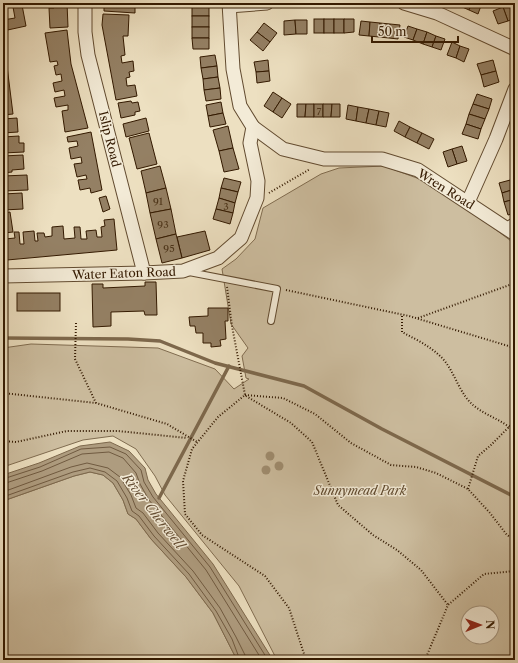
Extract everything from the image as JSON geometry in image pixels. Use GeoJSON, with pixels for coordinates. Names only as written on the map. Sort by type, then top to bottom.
{"type":"FeatureCollection","features":[{"type":"Feature","properties":{"kind":"street","name":"Islip Road"},"geometry":{"type":"LineString","coordinates":[[85,3],[85,32],[88,55],[144,273]]}},
{"type":"Feature","properties":{"kind":"street"},"geometry":{"type":"LineString","coordinates":[[257,198],[258,180],[250,142],[253,127],[240,106],[233,69],[229,5],[267,3]]}},
{"type":"Feature","properties":{"kind":"street"},"geometry":{"type":"LineString","coordinates":[[404,3],[437,13],[515,49]]}},
{"type":"Feature","properties":{"kind":"street"},"geometry":{"type":"LineString","coordinates":[[468,202],[496,139],[515,89]]}},
{"type":"Feature","properties":{"kind":"street","name":"Wren Road"},"geometry":{"type":"LineString","coordinates":[[253,127],[283,149],[324,159],[382,159],[418,170],[468,202],[512,227]]}},
{"type":"Feature","properties":{"kind":"street","name":"Water Eaton Road"},"geometry":{"type":"LineString","coordinates":[[3,276],[183,271],[218,258],[241,238],[257,198]]}},
{"type":"Feature","properties":{"kind":"lane"},"geometry":{"type":"LineString","coordinates":[[183,271],[226,278],[276,289],[271,321]]}},
{"type":"Feature","properties":{"kind":"path"},"geometry":{"type":"LineString","coordinates":[[257,198],[324,159]]}},
{"type":"Feature","properties":{"kind":"path"},"geometry":{"type":"LineString","coordinates":[[226,278],[232,326],[243,378],[245,396]]}},
{"type":"Feature","properties":{"kind":"path"},"geometry":{"type":"LineString","coordinates":[[417,318],[515,283]]}},
{"type":"Feature","properties":{"kind":"path"},"geometry":{"type":"LineString","coordinates":[[276,289],[417,318],[515,348]]}},
{"type":"Feature","properties":{"kind":"path"},"geometry":{"type":"LineString","coordinates":[[402,315],[402,332],[423,343],[442,357],[460,389],[473,406],[509,426],[515,432]]}},
{"type":"Feature","properties":{"kind":"path"},"geometry":{"type":"LineString","coordinates":[[76,323],[75,359],[96,403]]}},
{"type":"Feature","properties":{"kind":"path"},"geometry":{"type":"LineString","coordinates":[[3,392],[96,403],[167,424],[196,442]]}},
{"type":"Feature","properties":{"kind":"path"},"geometry":{"type":"LineString","coordinates":[[245,396],[291,423],[312,442],[338,505],[373,535],[397,550],[421,570],[448,605]]}},
{"type":"Feature","properties":{"kind":"path"},"geometry":{"type":"LineString","coordinates":[[306,660],[289,608],[264,576],[202,535],[185,514],[183,481],[192,449],[196,442],[218,417],[245,396],[283,398],[315,414],[351,443],[380,460],[391,465],[416,467],[436,473],[468,489],[490,513],[507,535],[515,540]]}},
{"type":"Feature","properties":{"kind":"path"},"geometry":{"type":"LineString","coordinates":[[468,489],[471,474],[478,456],[515,421]]}},
{"type":"Feature","properties":{"kind":"path"},"geometry":{"type":"LineString","coordinates":[[3,441],[16,442],[68,431],[118,431],[188,438]]}},
{"type":"Feature","properties":{"kind":"path"},"geometry":{"type":"LineString","coordinates":[[425,660],[448,605],[484,574],[515,571]]}},
{"type":"Feature","properties":{"kind":"green space","name":"Sunnymead Park"},"geometry":{"type":"Polygon","coordinates":[[[384,166],[425,181],[515,244],[515,660],[277,660],[239,586],[165,495],[155,476],[136,449],[113,436],[83,440],[3,467],[3,348],[31,344],[158,348],[215,369],[234,389],[249,379],[246,378],[242,356],[248,348],[231,324],[222,269],[236,259],[255,239],[263,208],[321,174],[339,168],[384,166]]]}},
{"type":"Feature","properties":{"kind":"green space"},"geometry":{"type":"Polygon","coordinates":[[[90,472],[103,475],[113,483],[123,500],[128,514],[136,519],[151,539],[186,577],[213,613],[237,660],[3,660],[3,501],[74,476],[90,472]]]}},
{"type":"Feature","properties":{"kind":"water","name":"River Cherwell"},"geometry":{"type":"Polygon","coordinates":[[[110,442],[129,451],[145,468],[148,480],[156,494],[213,564],[273,660],[237,660],[213,613],[186,577],[151,539],[136,519],[128,514],[123,500],[113,483],[103,475],[90,472],[74,476],[3,501],[3,475],[39,463],[80,446],[110,442]]]}},
{"type":"Feature","properties":{"kind":"building"},"geometry":{"type":"Polygon","coordinates":[[[54,3],[67,3],[68,27],[50,28],[49,8],[54,8],[54,3]]]}},
{"type":"Feature","properties":{"kind":"building"},"geometry":{"type":"Polygon","coordinates":[[[104,3],[135,4],[135,13],[104,11],[104,3]]]}},
{"type":"Feature","properties":{"kind":"building"},"geometry":{"type":"Polygon","coordinates":[[[192,3],[209,3],[209,6],[192,6],[192,3]]]}},
{"type":"Feature","properties":{"kind":"building"},"geometry":{"type":"Polygon","coordinates":[[[452,3],[461,3],[460,6],[452,3]]]}},
{"type":"Feature","properties":{"kind":"building"},"geometry":{"type":"Polygon","coordinates":[[[461,3],[472,3],[469,10],[460,6],[461,3]]]}},
{"type":"Feature","properties":{"kind":"building"},"geometry":{"type":"Polygon","coordinates":[[[472,3],[482,3],[478,14],[469,10],[472,3]]]}},
{"type":"Feature","properties":{"kind":"building"},"geometry":{"type":"Polygon","coordinates":[[[513,3],[515,7],[515,18],[508,21],[503,7],[513,3]]]}},
{"type":"Feature","properties":{"kind":"building"},"geometry":{"type":"Polygon","coordinates":[[[22,5],[26,26],[3,31],[3,20],[15,18],[13,7],[22,5]]]}},
{"type":"Feature","properties":{"kind":"building"},"geometry":{"type":"Polygon","coordinates":[[[192,6],[209,6],[209,16],[192,16],[192,6]]]}},
{"type":"Feature","properties":{"kind":"building"},"geometry":{"type":"Polygon","coordinates":[[[503,7],[508,21],[498,24],[493,11],[503,7]]]}},
{"type":"Feature","properties":{"kind":"building"},"geometry":{"type":"Polygon","coordinates":[[[103,14],[129,15],[128,36],[123,36],[125,55],[121,56],[122,63],[133,61],[134,71],[129,72],[130,77],[126,78],[127,86],[135,85],[137,96],[116,100],[102,25],[103,14]]]}},
{"type":"Feature","properties":{"kind":"building"},"geometry":{"type":"Polygon","coordinates":[[[192,16],[209,16],[209,27],[192,27],[192,16]]]}},
{"type":"Feature","properties":{"kind":"building"},"geometry":{"type":"Polygon","coordinates":[[[314,19],[324,19],[324,33],[314,33],[314,19]]]}},
{"type":"Feature","properties":{"kind":"building"},"geometry":{"type":"Polygon","coordinates":[[[324,19],[334,19],[334,33],[324,33],[324,19]]]}},
{"type":"Feature","properties":{"kind":"building"},"geometry":{"type":"Polygon","coordinates":[[[334,19],[344,19],[344,33],[334,33],[334,19]]]}},
{"type":"Feature","properties":{"kind":"building"},"geometry":{"type":"Polygon","coordinates":[[[344,19],[354,19],[354,32],[344,33],[344,19]]]}},
{"type":"Feature","properties":{"kind":"building"},"geometry":{"type":"Polygon","coordinates":[[[295,20],[296,34],[284,35],[284,21],[295,20]]]}},
{"type":"Feature","properties":{"kind":"building"},"geometry":{"type":"Polygon","coordinates":[[[295,20],[307,20],[307,34],[296,34],[295,20]]]}},
{"type":"Feature","properties":{"kind":"building"},"geometry":{"type":"Polygon","coordinates":[[[361,21],[370,22],[369,36],[359,35],[361,21]]]}},
{"type":"Feature","properties":{"kind":"building"},"geometry":{"type":"Polygon","coordinates":[[[370,22],[380,23],[379,37],[369,36],[370,22]]]}},
{"type":"Feature","properties":{"kind":"building"},"geometry":{"type":"Polygon","coordinates":[[[264,23],[277,33],[270,42],[257,32],[264,23]]]}},
{"type":"Feature","properties":{"kind":"building"},"geometry":{"type":"Polygon","coordinates":[[[380,23],[390,24],[389,38],[379,37],[380,23]]]}},
{"type":"Feature","properties":{"kind":"building"},"geometry":{"type":"Polygon","coordinates":[[[390,24],[400,25],[398,39],[389,38],[390,24]]]}},
{"type":"Feature","properties":{"kind":"building"},"geometry":{"type":"Polygon","coordinates":[[[408,26],[417,29],[413,40],[404,37],[408,26]]]}},
{"type":"Feature","properties":{"kind":"building"},"geometry":{"type":"Polygon","coordinates":[[[192,27],[209,27],[209,38],[192,38],[192,27]]]}},
{"type":"Feature","properties":{"kind":"building"},"geometry":{"type":"Polygon","coordinates":[[[417,29],[427,32],[423,44],[413,40],[417,29]]]}},
{"type":"Feature","properties":{"kind":"building"},"geometry":{"type":"Polygon","coordinates":[[[67,30],[71,64],[88,128],[65,132],[62,111],[68,110],[68,105],[56,107],[54,98],[65,96],[64,90],[55,92],[53,83],[62,81],[61,74],[56,75],[54,66],[58,65],[57,61],[50,62],[45,33],[67,30]]]}},
{"type":"Feature","properties":{"kind":"building"},"geometry":{"type":"Polygon","coordinates":[[[257,32],[270,42],[263,51],[250,40],[257,32]]]}},
{"type":"Feature","properties":{"kind":"building"},"geometry":{"type":"Polygon","coordinates":[[[427,32],[436,36],[432,47],[423,44],[427,32]]]}},
{"type":"Feature","properties":{"kind":"building"},"geometry":{"type":"Polygon","coordinates":[[[3,34],[13,114],[3,115],[3,34]]]}},
{"type":"Feature","properties":{"kind":"building"},"geometry":{"type":"Polygon","coordinates":[[[436,36],[445,39],[441,50],[432,47],[436,36]]]}},
{"type":"Feature","properties":{"kind":"building"},"geometry":{"type":"Polygon","coordinates":[[[192,38],[209,38],[209,49],[193,49],[192,38]]]}},
{"type":"Feature","properties":{"kind":"building"},"geometry":{"type":"Polygon","coordinates":[[[452,42],[460,46],[456,58],[447,55],[452,42]]]}},
{"type":"Feature","properties":{"kind":"building"},"geometry":{"type":"Polygon","coordinates":[[[460,46],[469,49],[464,62],[456,58],[460,46]]]}},
{"type":"Feature","properties":{"kind":"building"},"geometry":{"type":"Polygon","coordinates":[[[215,55],[217,66],[201,68],[200,57],[215,55]]]}},
{"type":"Feature","properties":{"kind":"building"},"geometry":{"type":"Polygon","coordinates":[[[268,60],[269,71],[256,72],[254,62],[268,60]]]}},
{"type":"Feature","properties":{"kind":"building"},"geometry":{"type":"Polygon","coordinates":[[[493,60],[496,71],[481,75],[477,64],[493,60]]]}},
{"type":"Feature","properties":{"kind":"building"},"geometry":{"type":"Polygon","coordinates":[[[217,66],[218,77],[203,79],[201,68],[217,66]]]}},
{"type":"Feature","properties":{"kind":"building"},"geometry":{"type":"Polygon","coordinates":[[[269,71],[270,81],[257,83],[256,72],[269,71]]]}},
{"type":"Feature","properties":{"kind":"building"},"geometry":{"type":"Polygon","coordinates":[[[496,71],[499,82],[484,87],[481,75],[496,71]]]}},
{"type":"Feature","properties":{"kind":"building"},"geometry":{"type":"Polygon","coordinates":[[[218,77],[220,88],[204,90],[203,79],[218,77]]]}},
{"type":"Feature","properties":{"kind":"building"},"geometry":{"type":"Polygon","coordinates":[[[220,88],[221,99],[206,101],[204,90],[220,88]]]}},
{"type":"Feature","properties":{"kind":"building"},"geometry":{"type":"Polygon","coordinates":[[[273,92],[282,98],[273,112],[264,106],[273,92]]]}},
{"type":"Feature","properties":{"kind":"building"},"geometry":{"type":"Polygon","coordinates":[[[477,94],[492,99],[489,109],[473,104],[477,94]]]}},
{"type":"Feature","properties":{"kind":"building"},"geometry":{"type":"Polygon","coordinates":[[[282,98],[291,104],[282,118],[273,112],[282,98]]]}},
{"type":"Feature","properties":{"kind":"building"},"geometry":{"type":"Polygon","coordinates":[[[131,101],[132,103],[138,102],[140,111],[135,112],[135,115],[121,118],[118,103],[131,101]]]}},
{"type":"Feature","properties":{"kind":"building"},"geometry":{"type":"Polygon","coordinates":[[[221,102],[223,113],[208,116],[206,105],[221,102]]]}},
{"type":"Feature","properties":{"kind":"building"},"geometry":{"type":"Polygon","coordinates":[[[297,104],[306,104],[305,117],[297,117],[297,104]]]}},
{"type":"Feature","properties":{"kind":"building"},"geometry":{"type":"Polygon","coordinates":[[[306,104],[314,104],[314,117],[305,117],[306,104]]]}},
{"type":"Feature","properties":{"kind":"building"},"geometry":{"type":"Polygon","coordinates":[[[314,104],[323,104],[323,117],[314,117],[314,104]]]}},
{"type":"Feature","properties":{"kind":"building"},"geometry":{"type":"Polygon","coordinates":[[[323,104],[332,104],[331,117],[323,117],[323,104]]]}},
{"type":"Feature","properties":{"kind":"building"},"geometry":{"type":"Polygon","coordinates":[[[332,104],[340,104],[340,117],[331,117],[332,104]]]}},
{"type":"Feature","properties":{"kind":"building"},"geometry":{"type":"Polygon","coordinates":[[[473,104],[489,109],[485,119],[469,114],[473,104]]]}},
{"type":"Feature","properties":{"kind":"building"},"geometry":{"type":"Polygon","coordinates":[[[348,105],[358,107],[356,121],[346,119],[348,105]]]}},
{"type":"Feature","properties":{"kind":"building"},"geometry":{"type":"Polygon","coordinates":[[[358,107],[369,109],[366,123],[356,121],[358,107]]]}},
{"type":"Feature","properties":{"kind":"building"},"geometry":{"type":"Polygon","coordinates":[[[369,109],[379,111],[376,125],[366,123],[369,109]]]}},
{"type":"Feature","properties":{"kind":"building"},"geometry":{"type":"Polygon","coordinates":[[[379,111],[389,113],[386,127],[376,125],[379,111]]]}},
{"type":"Feature","properties":{"kind":"building"},"geometry":{"type":"Polygon","coordinates":[[[223,113],[226,124],[210,127],[208,116],[223,113]]]}},
{"type":"Feature","properties":{"kind":"building"},"geometry":{"type":"Polygon","coordinates":[[[469,114],[485,119],[481,129],[466,124],[469,114]]]}},
{"type":"Feature","properties":{"kind":"building"},"geometry":{"type":"Polygon","coordinates":[[[17,118],[18,132],[3,133],[3,119],[17,118]]]}},
{"type":"Feature","properties":{"kind":"building"},"geometry":{"type":"Polygon","coordinates":[[[146,118],[149,131],[126,137],[123,124],[146,118]]]}},
{"type":"Feature","properties":{"kind":"building"},"geometry":{"type":"Polygon","coordinates":[[[399,121],[410,127],[405,137],[394,131],[399,121]]]}},
{"type":"Feature","properties":{"kind":"building"},"geometry":{"type":"Polygon","coordinates":[[[466,124],[481,129],[478,139],[462,134],[466,124]]]}},
{"type":"Feature","properties":{"kind":"building"},"geometry":{"type":"Polygon","coordinates":[[[228,126],[233,148],[219,151],[213,130],[228,126]]]}},
{"type":"Feature","properties":{"kind":"building"},"geometry":{"type":"Polygon","coordinates":[[[410,127],[422,133],[417,143],[405,137],[410,127]]]}},
{"type":"Feature","properties":{"kind":"building"},"geometry":{"type":"Polygon","coordinates":[[[91,132],[102,190],[91,193],[90,188],[80,190],[78,180],[87,179],[86,175],[77,177],[74,164],[82,163],[81,157],[71,159],[69,148],[78,146],[77,141],[68,142],[67,137],[91,132]]]}},
{"type":"Feature","properties":{"kind":"building"},"geometry":{"type":"Polygon","coordinates":[[[149,133],[157,164],[137,169],[129,138],[149,133]]]}},
{"type":"Feature","properties":{"kind":"building"},"geometry":{"type":"Polygon","coordinates":[[[422,133],[434,139],[429,149],[417,143],[422,133]]]}},
{"type":"Feature","properties":{"kind":"building"},"geometry":{"type":"Polygon","coordinates":[[[19,136],[19,143],[24,143],[24,152],[3,153],[3,137],[19,136]]]}},
{"type":"Feature","properties":{"kind":"building"},"geometry":{"type":"Polygon","coordinates":[[[462,146],[467,161],[457,164],[452,149],[462,146]]]}},
{"type":"Feature","properties":{"kind":"building"},"geometry":{"type":"Polygon","coordinates":[[[233,148],[239,169],[224,172],[219,151],[233,148]]]}},
{"type":"Feature","properties":{"kind":"building"},"geometry":{"type":"Polygon","coordinates":[[[452,149],[457,164],[448,167],[443,152],[452,149]]]}},
{"type":"Feature","properties":{"kind":"building"},"geometry":{"type":"Polygon","coordinates":[[[23,155],[24,169],[12,170],[12,172],[3,173],[3,156],[23,155]]]}},
{"type":"Feature","properties":{"kind":"building"},"geometry":{"type":"Polygon","coordinates":[[[514,155],[515,156],[515,167],[511,165],[514,155]]]}},
{"type":"Feature","properties":{"kind":"building"},"geometry":{"type":"Polygon","coordinates":[[[160,166],[166,188],[146,193],[141,171],[160,166]]]}},
{"type":"Feature","properties":{"kind":"building"},"geometry":{"type":"Polygon","coordinates":[[[27,175],[28,190],[3,191],[3,176],[27,175]]]}},
{"type":"Feature","properties":{"kind":"building"},"geometry":{"type":"Polygon","coordinates":[[[224,178],[241,182],[238,192],[221,188],[224,178]]]}},
{"type":"Feature","properties":{"kind":"building"},"geometry":{"type":"Polygon","coordinates":[[[514,179],[515,189],[502,193],[499,183],[514,179]]]}},
{"type":"Feature","properties":{"kind":"building"},"geometry":{"type":"Polygon","coordinates":[[[166,188],[171,209],[150,213],[146,193],[166,188]]]}},
{"type":"Feature","properties":{"kind":"building"},"geometry":{"type":"Polygon","coordinates":[[[221,188],[238,192],[235,203],[219,198],[221,188]]]}},
{"type":"Feature","properties":{"kind":"building"},"geometry":{"type":"Polygon","coordinates":[[[515,189],[515,199],[504,202],[502,193],[515,189]]]}},
{"type":"Feature","properties":{"kind":"building"},"geometry":{"type":"Polygon","coordinates":[[[22,193],[23,209],[3,210],[3,194],[22,193]]]}},
{"type":"Feature","properties":{"kind":"building"},"geometry":{"type":"Polygon","coordinates":[[[106,196],[110,209],[103,212],[99,198],[106,196]]]}},
{"type":"Feature","properties":{"kind":"building"},"geometry":{"type":"Polygon","coordinates":[[[219,198],[235,203],[233,213],[216,209],[219,198]]]}},
{"type":"Feature","properties":{"kind":"building"},"geometry":{"type":"Polygon","coordinates":[[[515,199],[515,213],[508,215],[504,202],[515,199]]]}},
{"type":"Feature","properties":{"kind":"building"},"geometry":{"type":"Polygon","coordinates":[[[171,209],[176,234],[156,239],[150,213],[171,209]]]}},
{"type":"Feature","properties":{"kind":"building"},"geometry":{"type":"Polygon","coordinates":[[[216,209],[233,213],[230,224],[213,219],[216,209]]]}},
{"type":"Feature","properties":{"kind":"building"},"geometry":{"type":"Polygon","coordinates":[[[10,212],[13,232],[4,233],[3,213],[10,212]]]}},
{"type":"Feature","properties":{"kind":"building"},"geometry":{"type":"Polygon","coordinates":[[[114,219],[117,250],[7,260],[5,239],[15,238],[14,232],[19,232],[20,244],[24,244],[23,232],[34,231],[35,241],[38,241],[37,233],[44,233],[45,237],[52,236],[52,227],[63,226],[64,239],[75,238],[74,227],[80,227],[81,239],[87,239],[86,231],[96,230],[97,237],[102,237],[101,227],[105,226],[104,220],[114,219]]]}},
{"type":"Feature","properties":{"kind":"building"},"geometry":{"type":"Polygon","coordinates":[[[205,231],[210,250],[182,258],[177,237],[205,231]]]}},
{"type":"Feature","properties":{"kind":"building"},"geometry":{"type":"Polygon","coordinates":[[[176,234],[182,258],[162,263],[156,239],[176,234]]]}},
{"type":"Feature","properties":{"kind":"building"},"geometry":{"type":"Polygon","coordinates":[[[145,282],[156,282],[157,315],[145,315],[144,311],[111,312],[111,326],[93,327],[92,284],[103,284],[103,288],[145,286],[145,282]]]}},
{"type":"Feature","properties":{"kind":"building"},"geometry":{"type":"Polygon","coordinates":[[[17,293],[60,293],[60,311],[17,311],[17,293]]]}},
{"type":"Feature","properties":{"kind":"building"},"geometry":{"type":"Polygon","coordinates":[[[208,308],[228,308],[228,321],[225,321],[226,339],[220,340],[221,346],[211,347],[211,343],[203,343],[203,333],[196,333],[195,326],[190,326],[189,317],[208,316],[208,308]]]}},
{"type":"Feature","properties":{"kind":"waterway"},"geometry":{"type":"LineString","coordinates":[[3,338],[128,339],[160,341],[215,363],[304,386],[382,429],[515,497]]}},
{"type":"Feature","properties":{"kind":"waterway","name":"River Cherwell"},"geometry":{"type":"LineString","coordinates":[[159,498],[229,366]]}}]}
